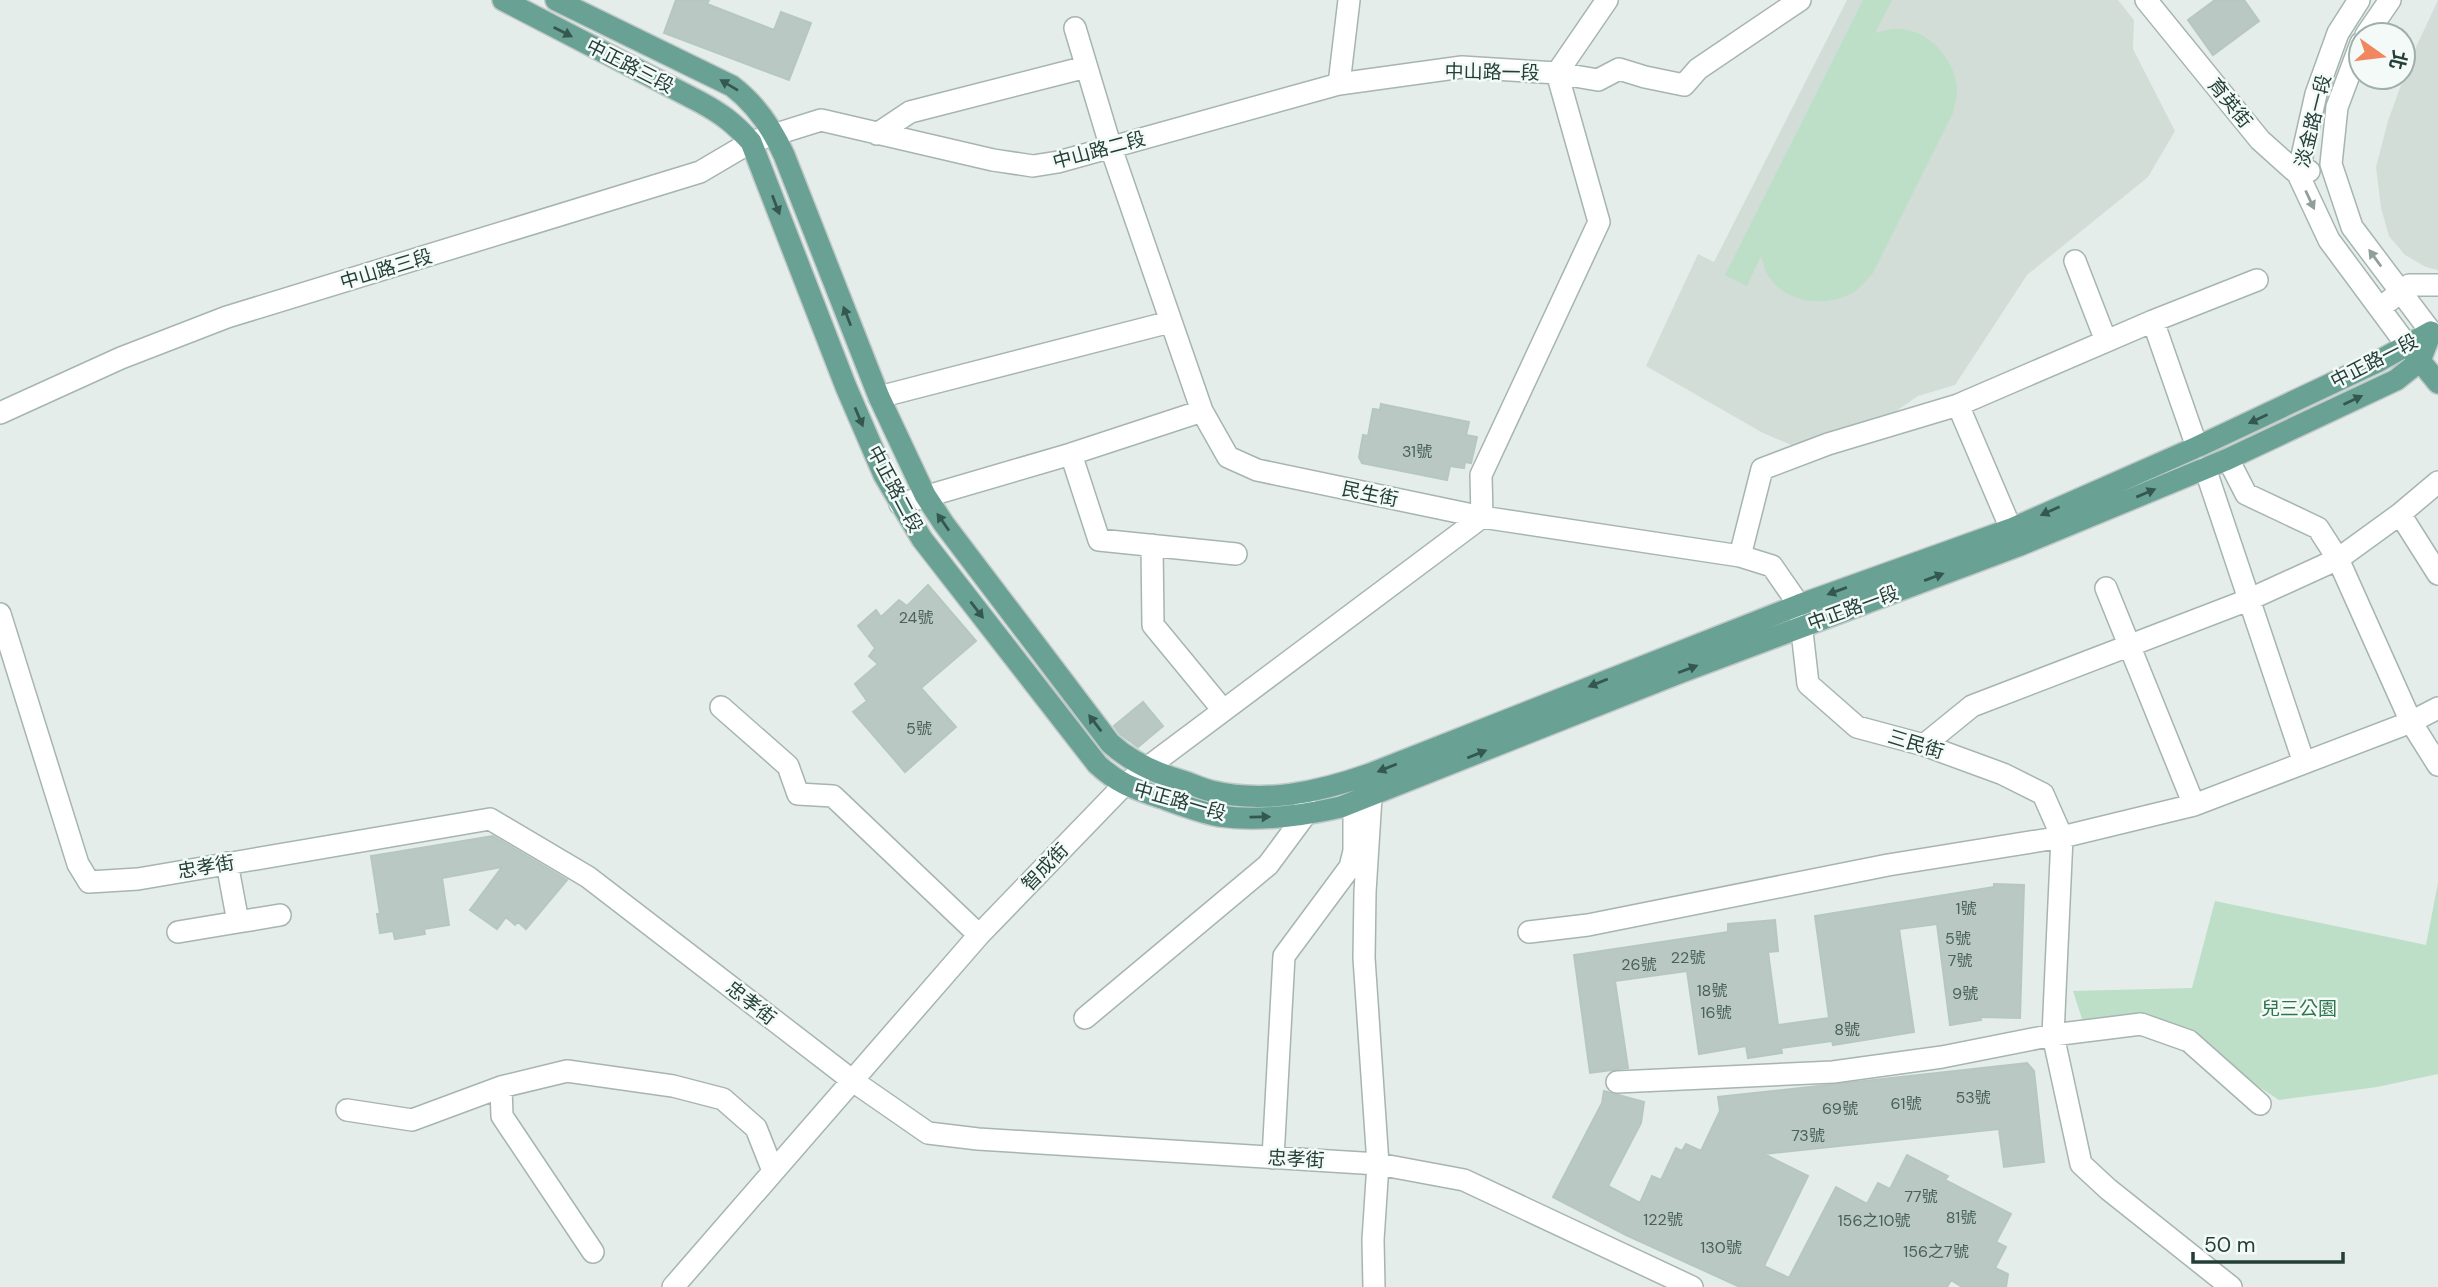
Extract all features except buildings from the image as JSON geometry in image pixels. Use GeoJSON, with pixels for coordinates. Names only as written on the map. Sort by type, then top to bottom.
{"type":"FeatureCollection","features":[{"type":"Feature","properties":{"kind":"main road","name":"中正路三段"},"geometry":{"type":"LineString","coordinates":[[503,0],[726,116],[751,142]]}},
{"type":"Feature","properties":{"kind":"main road","name":"中正路三段"},"geometry":{"type":"LineString","coordinates":[[556,0],[733,86],[756,107],[775,134]]}},
{"type":"Feature","properties":{"kind":"main road","name":"中正路二段"},"geometry":{"type":"LineString","coordinates":[[775,134],[879,397],[925,495],[944,524],[1110,743],[1126,758],[1145,767]]}},
{"type":"Feature","properties":{"kind":"main road","name":"中正路二段"},"geometry":{"type":"LineString","coordinates":[[751,142],[846,387],[884,475],[922,539],[1097,764],[1124,785]]}},
{"type":"Feature","properties":{"kind":"main road","name":"中正路一段"},"geometry":{"type":"LineString","coordinates":[[1145,767],[1163,776],[1211,791],[1251,797],[1305,792],[1370,774],[1799,605],[2011,529],[2197,447],[2377,362],[2406,344],[2434,337]]}},
{"type":"Feature","properties":{"kind":"main road","name":"中正路一段"},"geometry":{"type":"LineString","coordinates":[[1124,785],[1220,816],[1259,818],[1304,815],[1363,800],[1679,673],[2018,546],[2228,459],[2396,380],[2420,361],[2434,337]]}},
{"type":"Feature","properties":{"kind":"main road"},"geometry":{"type":"LineString","coordinates":[[2406,344],[2438,383]]}},
{"type":"Feature","properties":{"kind":"street"},"geometry":{"type":"LineString","coordinates":[[1339,84],[1349,0]]}},
{"type":"Feature","properties":{"kind":"street","name":"中山路一段"},"geometry":{"type":"LineString","coordinates":[[1339,84],[1462,67],[1557,73],[1606,0]]}},
{"type":"Feature","properties":{"kind":"street"},"geometry":{"type":"LineString","coordinates":[[1482,517],[1481,475],[1599,222],[1557,73],[1598,80],[1619,69],[1684,85],[1698,69],[1800,0]]}},
{"type":"Feature","properties":{"kind":"street","name":"育英街"},"geometry":{"type":"LineString","coordinates":[[2146,0],[2260,140],[2298,174]]}},
{"type":"Feature","properties":{"kind":"street","name":"淡金路一段"},"geometry":{"type":"LineString","coordinates":[[2359,0],[2338,33],[2316,94],[2298,174],[2329,240],[2406,344]]}},
{"type":"Feature","properties":{"kind":"street"},"geometry":{"type":"LineString","coordinates":[[2376,21],[2390,0]]}},
{"type":"Feature","properties":{"kind":"street","name":"民生街"},"geometry":{"type":"LineString","coordinates":[[1075,28],[1111,148],[1202,411],[1228,457],[1257,470],[1482,517],[1740,556],[1772,566],[1799,605],[1801,627]]}},
{"type":"Feature","properties":{"kind":"street"},"geometry":{"type":"LineString","coordinates":[[877,134],[910,112],[1087,67]]}},
{"type":"Feature","properties":{"kind":"street","name":"淡金路一段"},"geometry":{"type":"LineString","coordinates":[[2347,80],[2337,107],[2331,164],[2352,227],[2434,337]]}},
{"type":"Feature","properties":{"kind":"street","name":"中山路二段"},"geometry":{"type":"LineString","coordinates":[[775,134],[821,120],[993,160],[1033,166],[1111,148],[1339,84]]}},
{"type":"Feature","properties":{"kind":"street","name":"中山路三段"},"geometry":{"type":"LineString","coordinates":[[0,413],[121,358],[227,317],[700,172],[751,142],[775,134]]}},
{"type":"Feature","properties":{"kind":"street"},"geometry":{"type":"LineString","coordinates":[[2298,174],[2331,164]]}},
{"type":"Feature","properties":{"kind":"street"},"geometry":{"type":"LineString","coordinates":[[2075,261],[2106,341]]}},
{"type":"Feature","properties":{"kind":"street"},"geometry":{"type":"LineString","coordinates":[[1740,556],[1762,469],[1828,444],[1958,405],[2153,321],[2257,280]]}},
{"type":"Feature","properties":{"kind":"street"},"geometry":{"type":"LineString","coordinates":[[2378,307],[2400,294],[2409,285],[2438,285]]}},
{"type":"Feature","properties":{"kind":"street"},"geometry":{"type":"LineString","coordinates":[[879,397],[1170,321]]}},
{"type":"Feature","properties":{"kind":"street"},"geometry":{"type":"LineString","coordinates":[[2153,321],[2197,447]]}},
{"type":"Feature","properties":{"kind":"street"},"geometry":{"type":"LineString","coordinates":[[1958,405],[2011,529]]}},
{"type":"Feature","properties":{"kind":"street"},"geometry":{"type":"LineString","coordinates":[[901,504],[1071,454],[1202,411]]}},
{"type":"Feature","properties":{"kind":"street"},"geometry":{"type":"LineString","coordinates":[[1071,454],[1099,540],[1236,554]]}},
{"type":"Feature","properties":{"kind":"street"},"geometry":{"type":"LineString","coordinates":[[2228,459],[2246,494],[2318,528],[2338,559],[2411,722],[2438,765]]}},
{"type":"Feature","properties":{"kind":"street"},"geometry":{"type":"LineString","coordinates":[[2206,468],[2304,763]]}},
{"type":"Feature","properties":{"kind":"street"},"geometry":{"type":"LineString","coordinates":[[1924,745],[1972,706],[2248,600],[2338,559],[2400,514],[2438,482]]}},
{"type":"Feature","properties":{"kind":"street"},"geometry":{"type":"LineString","coordinates":[[2400,514],[2438,574]]}},
{"type":"Feature","properties":{"kind":"street","name":"智成街"},"geometry":{"type":"LineString","coordinates":[[673,1287],[979,935],[1124,785],[1482,517]]}},
{"type":"Feature","properties":{"kind":"street"},"geometry":{"type":"LineString","coordinates":[[1152,545],[1153,625],[1223,710]]}},
{"type":"Feature","properties":{"kind":"street"},"geometry":{"type":"LineString","coordinates":[[2106,588],[2194,806]]}},
{"type":"Feature","properties":{"kind":"street","name":"忠孝街"},"geometry":{"type":"LineString","coordinates":[[0,614],[78,863],[89,882],[138,879],[490,818],[588,877],[853,1081],[928,1133],[978,1139],[1378,1164],[1464,1180],[1692,1287]]}},
{"type":"Feature","properties":{"kind":"street","name":"三民街"},"geometry":{"type":"LineString","coordinates":[[1801,627],[1808,684],[1857,727],[1924,745],[2003,774],[2043,794],[2062,836]]}},
{"type":"Feature","properties":{"kind":"street"},"geometry":{"type":"LineString","coordinates":[[721,707],[788,766],[797,794],[833,796],[979,935]]}},
{"type":"Feature","properties":{"kind":"street"},"geometry":{"type":"LineString","coordinates":[[1529,932],[1588,925],[1888,864],[2062,836],[2194,806],[2411,722],[2438,708]]}},
{"type":"Feature","properties":{"kind":"street"},"geometry":{"type":"LineString","coordinates":[[1085,1018],[1268,865],[1304,815],[1305,792]]}},
{"type":"Feature","properties":{"kind":"street"},"geometry":{"type":"LineString","coordinates":[[1273,1158],[1284,956],[1350,867],[1363,800]]}},
{"type":"Feature","properties":{"kind":"street"},"geometry":{"type":"LineString","coordinates":[[1363,800],[1364,958],[1378,1164],[1373,1240],[1374,1287]]}},
{"type":"Feature","properties":{"kind":"street"},"geometry":{"type":"LineString","coordinates":[[2062,836],[2053,1035],[2081,1164],[2108,1189],[2231,1287]]}},
{"type":"Feature","properties":{"kind":"street"},"geometry":{"type":"LineString","coordinates":[[227,863],[238,922]]}},
{"type":"Feature","properties":{"kind":"street"},"geometry":{"type":"LineString","coordinates":[[178,932],[280,915]]}},
{"type":"Feature","properties":{"kind":"street"},"geometry":{"type":"LineString","coordinates":[[1617,1082],[1833,1072],[1942,1057],[2053,1035],[2141,1024],[2189,1041],[2260,1104]]}},
{"type":"Feature","properties":{"kind":"street"},"geometry":{"type":"LineString","coordinates":[[347,1110],[412,1120],[501,1087],[567,1071],[673,1086],[723,1099],[756,1128],[773,1171]]}},
{"type":"Feature","properties":{"kind":"street"},"geometry":{"type":"LineString","coordinates":[[501,1087],[502,1116],[593,1252]]}},
{"type":"Feature","properties":{"kind":"shaded area"},"geometry":{"type":"Polygon","coordinates":[[[1847,0],[2118,0],[2134,20],[2133,49],[2175,131],[2148,177],[2027,275],[1955,385],[1918,396],[1889,416],[1796,447],[1763,433],[1646,366],[1698,254],[1714,262],[1847,0]]]}},
{"type":"Feature","properties":{"kind":"shaded area"},"geometry":{"type":"Polygon","coordinates":[[[2438,0],[2438,270],[2426,267],[2405,255],[2389,236],[2381,208],[2376,167],[2399,91],[2417,91],[2417,45],[2438,0]]]}},
{"type":"Feature","properties":{"kind":"green space"},"geometry":{"type":"Polygon","coordinates":[[[1863,0],[1892,0],[1875,33],[1905,29],[1927,39],[1945,56],[1955,79],[1957,94],[1953,113],[1873,273],[1858,289],[1834,300],[1795,297],[1773,283],[1761,256],[1747,286],[1725,275],[1863,0]]]}},
{"type":"Feature","properties":{"kind":"green space","name":"兒三公園"},"geometry":{"type":"Polygon","coordinates":[[[2438,883],[2438,1074],[2377,1087],[2279,1100],[2189,1041],[2085,1028],[2073,991],[2192,988],[2215,901],[2426,945],[2438,883]]]}}]}
